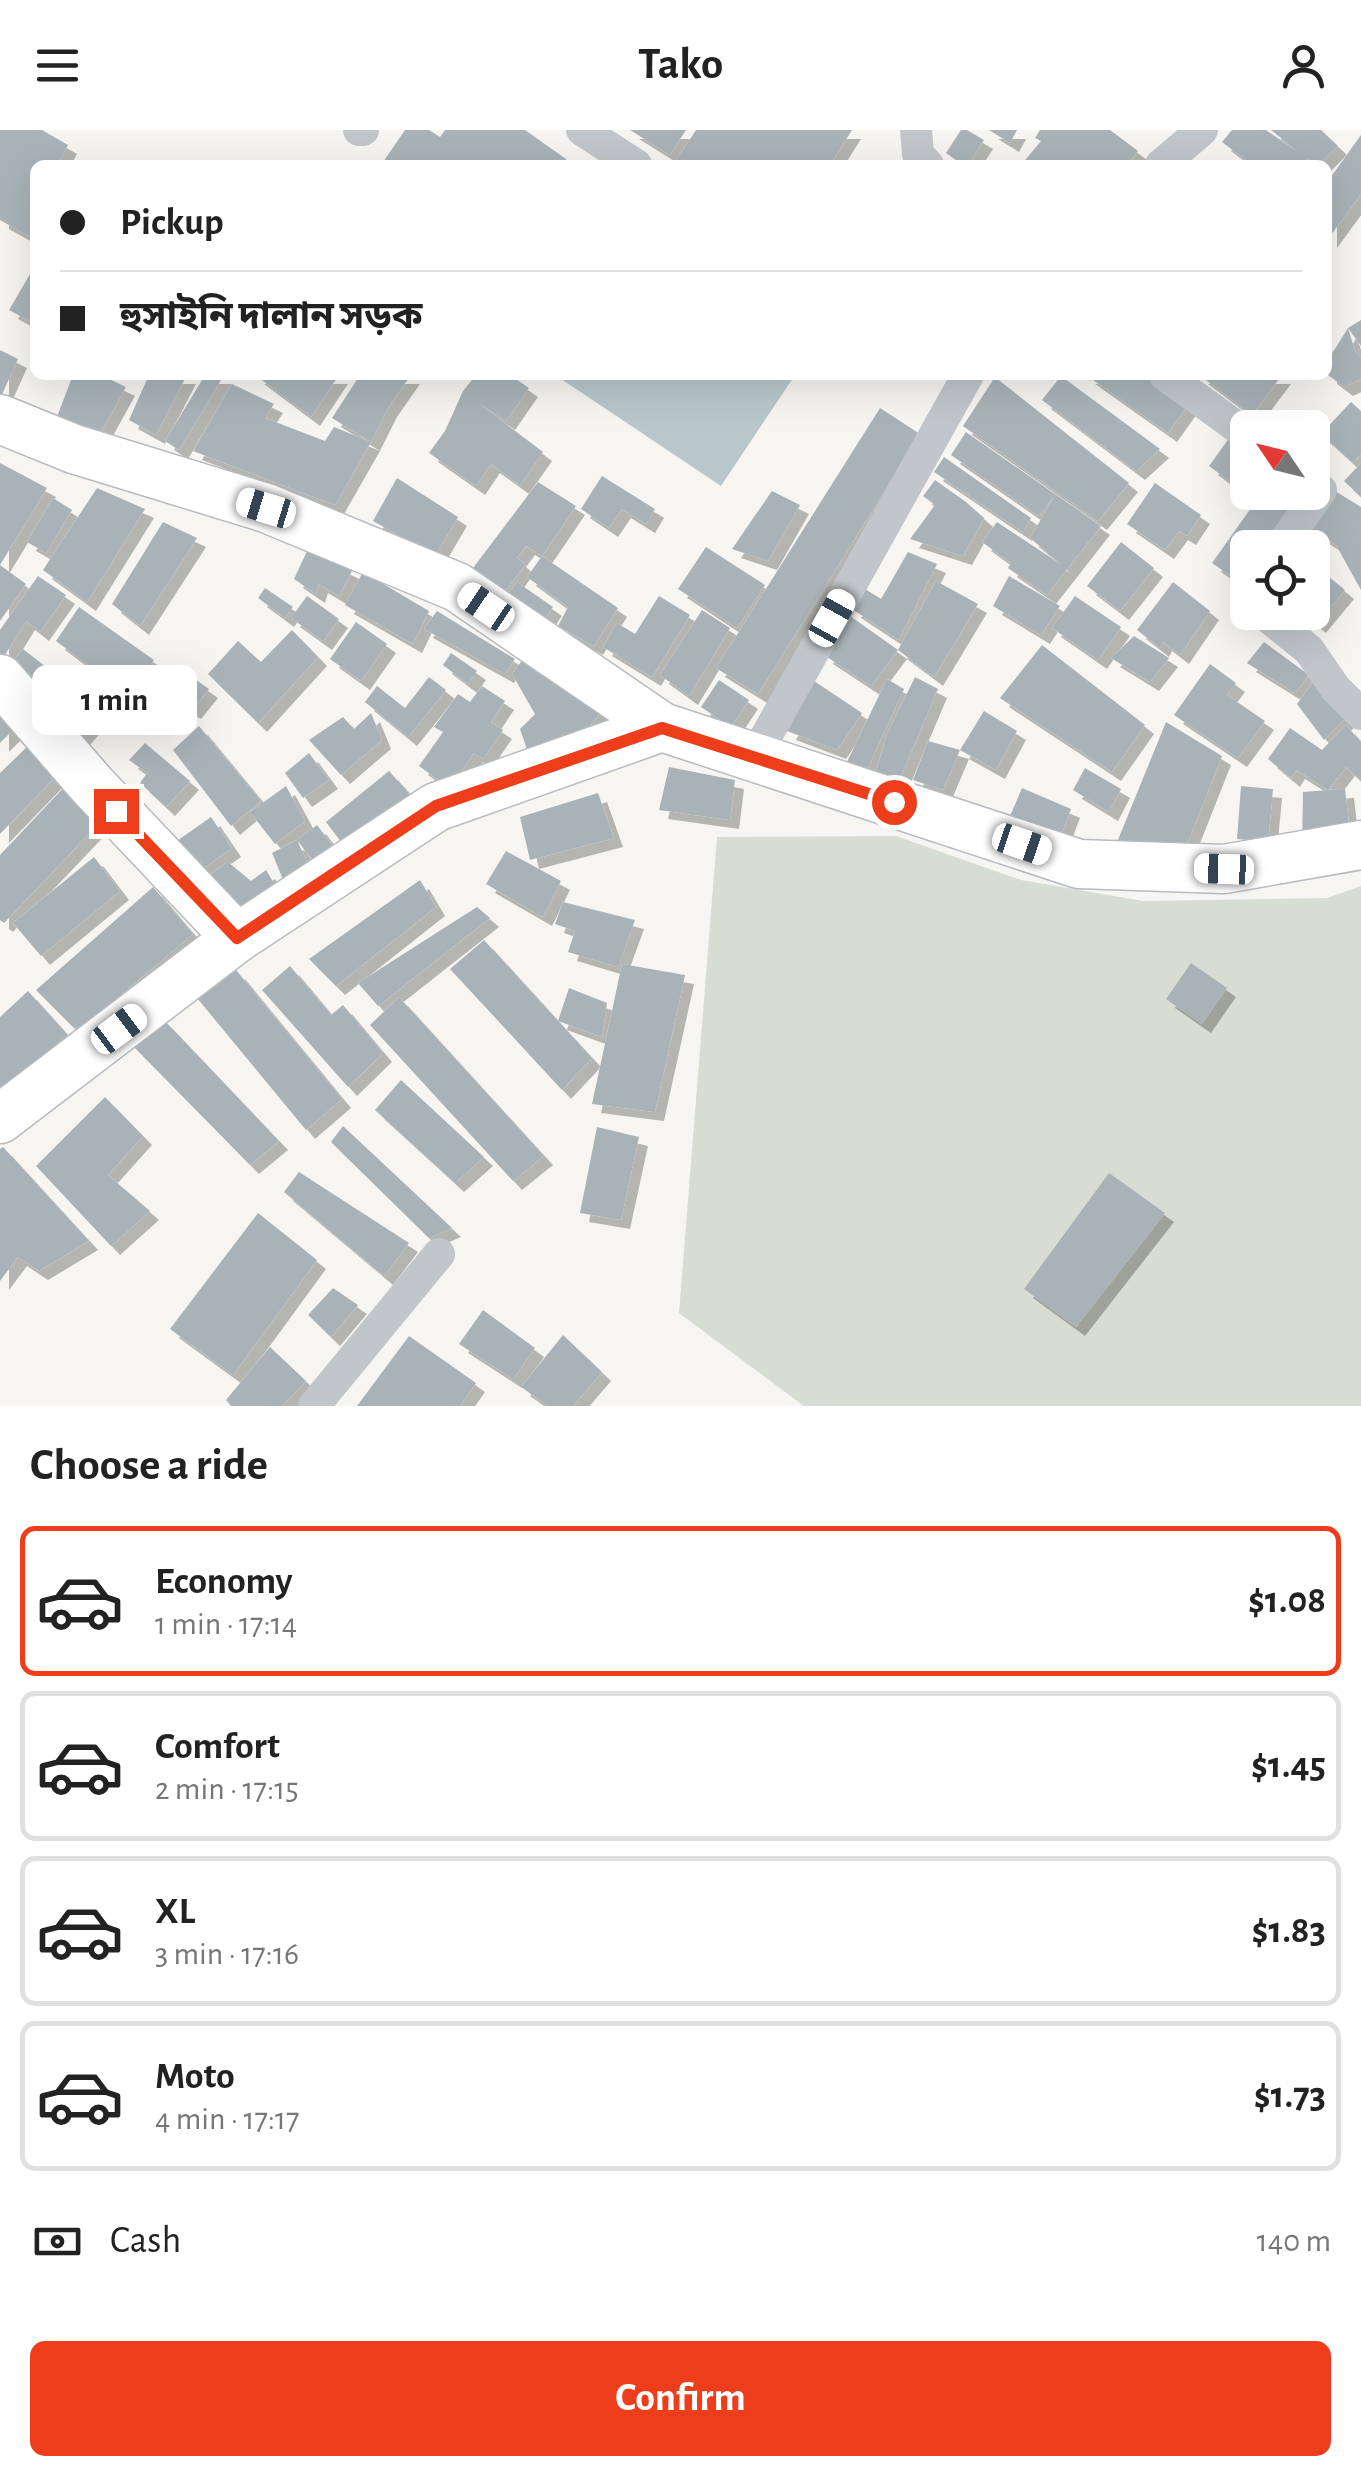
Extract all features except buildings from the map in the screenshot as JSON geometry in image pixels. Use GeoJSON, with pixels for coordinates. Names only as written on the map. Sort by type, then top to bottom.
{"type":"FeatureCollection","features":[{"type":"Feature","properties":{"kind":"street"},"geometry":{"type":"LineString","coordinates":[[582,130],[628,160]]}},
{"type":"Feature","properties":{"kind":"street"},"geometry":{"type":"LineString","coordinates":[[916,130],[918,154],[923,160]]}},
{"type":"Feature","properties":{"kind":"street"},"geometry":{"type":"LineString","coordinates":[[1167,160],[1202,130]]}},
{"type":"Feature","properties":{"kind":"street"},"geometry":{"type":"LineString","coordinates":[[754,758],[965,380]]}},
{"type":"Feature","properties":{"kind":"street"},"geometry":{"type":"LineString","coordinates":[[1173,380],[1230,422]]}},
{"type":"Feature","properties":{"kind":"street"},"geometry":{"type":"LineString","coordinates":[[0,418],[74,450],[266,508],[456,587],[662,728],[1079,864],[1224,869],[1361,845]]}},
{"type":"Feature","properties":{"kind":"street"},"geometry":{"type":"LineString","coordinates":[[1284,630],[1309,650],[1336,689],[1361,714]]}},
{"type":"Feature","properties":{"kind":"street"},"geometry":{"type":"LineString","coordinates":[[0,679],[92,785],[237,938]]}},
{"type":"Feature","properties":{"kind":"street"},"geometry":{"type":"LineString","coordinates":[[0,1119],[237,938],[436,806],[662,728]]}},
{"type":"Feature","properties":{"kind":"street"},"geometry":{"type":"LineString","coordinates":[[314,1406],[439,1254]]}},
{"type":"Feature","properties":{"kind":"shaded area"},"geometry":{"type":"Polygon","coordinates":[[[562,380],[792,380],[721,486],[562,380]]]}},
{"type":"Feature","properties":{"kind":"shaded area"},"geometry":{"type":"Polygon","coordinates":[[[896,836],[1021,880],[1143,901],[1327,898],[1361,886],[1361,1406],[804,1406],[679,1313],[717,837],[896,836]]]}},
{"type":"Feature","properties":{"kind":"route"},"geometry":{"type":"LineString","coordinates":[[116,811],[237,938],[436,806],[662,728],[894,802]]}}]}
